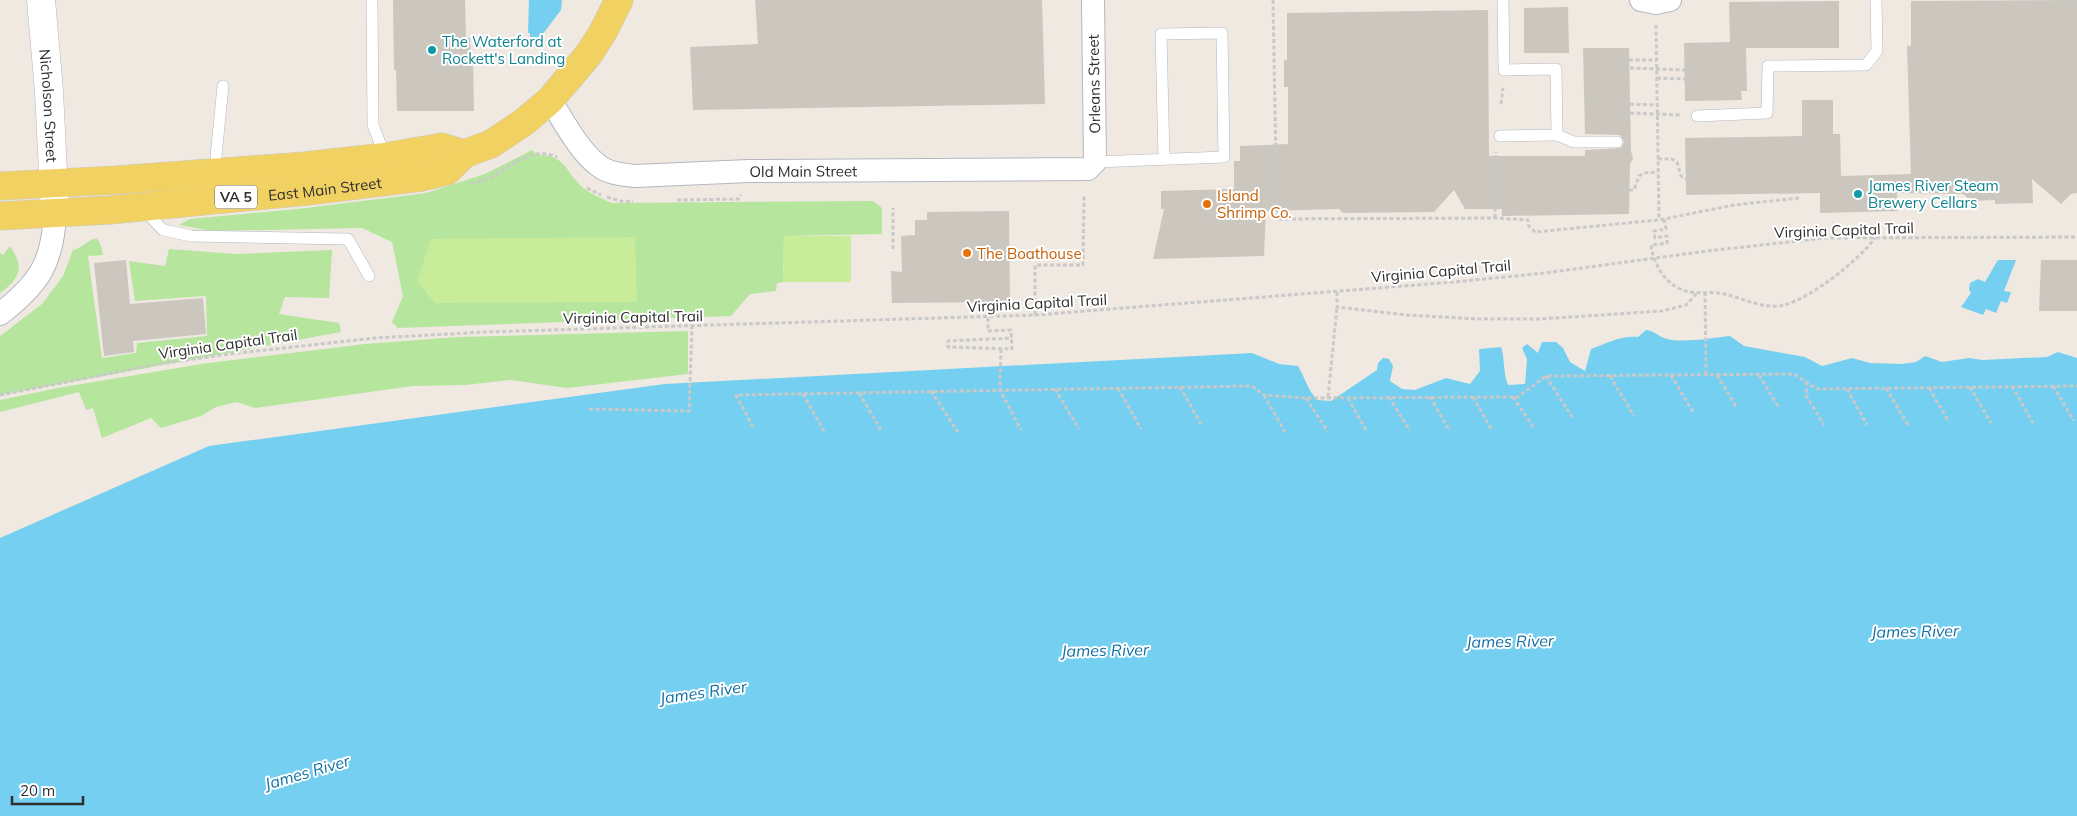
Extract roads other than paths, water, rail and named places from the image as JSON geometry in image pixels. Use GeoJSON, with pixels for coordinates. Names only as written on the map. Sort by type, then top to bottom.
{"type":"FeatureCollection","features":[{"type":"Feature","properties":{"kind":"main road","name":"Nicholson Street"},"geometry":{"type":"LineString","coordinates":[[41,0],[56,213]]}},
{"type":"Feature","properties":{"kind":"main road","name":"East Main Street"},"geometry":{"type":"LineString","coordinates":[[0,216],[56,213],[308,191],[422,177],[446,171],[464,154],[492,144],[524,122],[550,100],[589,54],[603,32],[619,0]]}},
{"type":"Feature","properties":{"kind":"main road","name":"East Main Street"},"geometry":{"type":"LineString","coordinates":[[0,186],[55,184],[305,166],[386,157],[442,147],[464,154]]}},
{"type":"Feature","properties":{"kind":"street","name":"Orleans Street"},"geometry":{"type":"LineString","coordinates":[[1093,0],[1093,164]]}},
{"type":"Feature","properties":{"kind":"street"},"geometry":{"type":"LineString","coordinates":[[1641,0],[1656,3],[1670,0]]}},
{"type":"Feature","properties":{"kind":"street","name":"Old Main Street"},"geometry":{"type":"LineString","coordinates":[[550,100],[592,161],[618,174],[635,176],[749,171],[1074,169],[1093,164]]}},
{"type":"Feature","properties":{"kind":"street"},"geometry":{"type":"LineString","coordinates":[[0,314],[27,290],[45,265],[54,238],[56,213]]}},
{"type":"Feature","properties":{"kind":"lane"},"geometry":{"type":"LineString","coordinates":[[372,0],[373,125],[386,157]]}},
{"type":"Feature","properties":{"kind":"lane"},"geometry":{"type":"LineString","coordinates":[[1503,0],[1504,70],[1556,70],[1557,136]]}},
{"type":"Feature","properties":{"kind":"lane"},"geometry":{"type":"LineString","coordinates":[[1697,116],[1768,113],[1768,66],[1866,65],[1877,51],[1876,0]]}},
{"type":"Feature","properties":{"kind":"lane"},"geometry":{"type":"LineString","coordinates":[[1093,164],[1164,158],[1224,157],[1222,33],[1161,34],[1164,158]]}},
{"type":"Feature","properties":{"kind":"lane"},"geometry":{"type":"LineString","coordinates":[[217,173],[216,156],[224,86]]}},
{"type":"Feature","properties":{"kind":"lane"},"geometry":{"type":"LineString","coordinates":[[1498,141],[1557,136],[1574,142],[1617,142]]}},
{"type":"Feature","properties":{"kind":"lane"},"geometry":{"type":"LineString","coordinates":[[142,206],[163,230],[191,236],[348,239],[369,276]]}},
{"type":"Feature","properties":{"kind":"water"},"geometry":{"type":"Polygon","coordinates":[[[529,0],[562,0],[561,10],[536,43],[530,43],[530,33],[528,33],[529,0]]]}},
{"type":"Feature","properties":{"kind":"water"},"geometry":{"type":"Polygon","coordinates":[[[1998,260],[2016,260],[2004,291],[2011,292],[2007,303],[2001,301],[1996,313],[1986,309],[1983,315],[1961,307],[1971,293],[1969,290],[1970,283],[1978,279],[1985,282],[1998,260]]]}},
{"type":"Feature","properties":{"kind":"water","name":"James River"},"geometry":{"type":"Polygon","coordinates":[[[1646,330],[1673,340],[1698,340],[1730,336],[1744,346],[1805,357],[1822,366],[1852,358],[1870,363],[1902,364],[1916,362],[1925,356],[1942,362],[1969,358],[1982,360],[2047,357],[2058,352],[2077,358],[2077,816],[0,816],[0,538],[209,446],[665,384],[1252,353],[1279,364],[1298,366],[1317,400],[1331,401],[1377,370],[1378,363],[1383,358],[1389,359],[1393,366],[1390,381],[1402,389],[1415,390],[1446,378],[1470,384],[1480,371],[1479,349],[1501,347],[1508,385],[1525,384],[1527,359],[1522,348],[1527,344],[1538,353],[1542,342],[1556,342],[1563,348],[1570,362],[1585,371],[1591,349],[1620,338],[1638,337],[1646,330]]]}},
{"type":"Feature","properties":{"kind":"place","name":"The Waterford at Rockett's Landing"},"geometry":{"type":"Point","coordinates":[432,50]}},
{"type":"Feature","properties":{"kind":"place","name":"James River Steam Brewery Cellars"},"geometry":{"type":"Point","coordinates":[1858,194]}},
{"type":"Feature","properties":{"kind":"place","name":"Island Shrimp Co."},"geometry":{"type":"Point","coordinates":[1207,204]}},
{"type":"Feature","properties":{"kind":"place","name":"The Boathouse"},"geometry":{"type":"Point","coordinates":[967,253]}}]}
